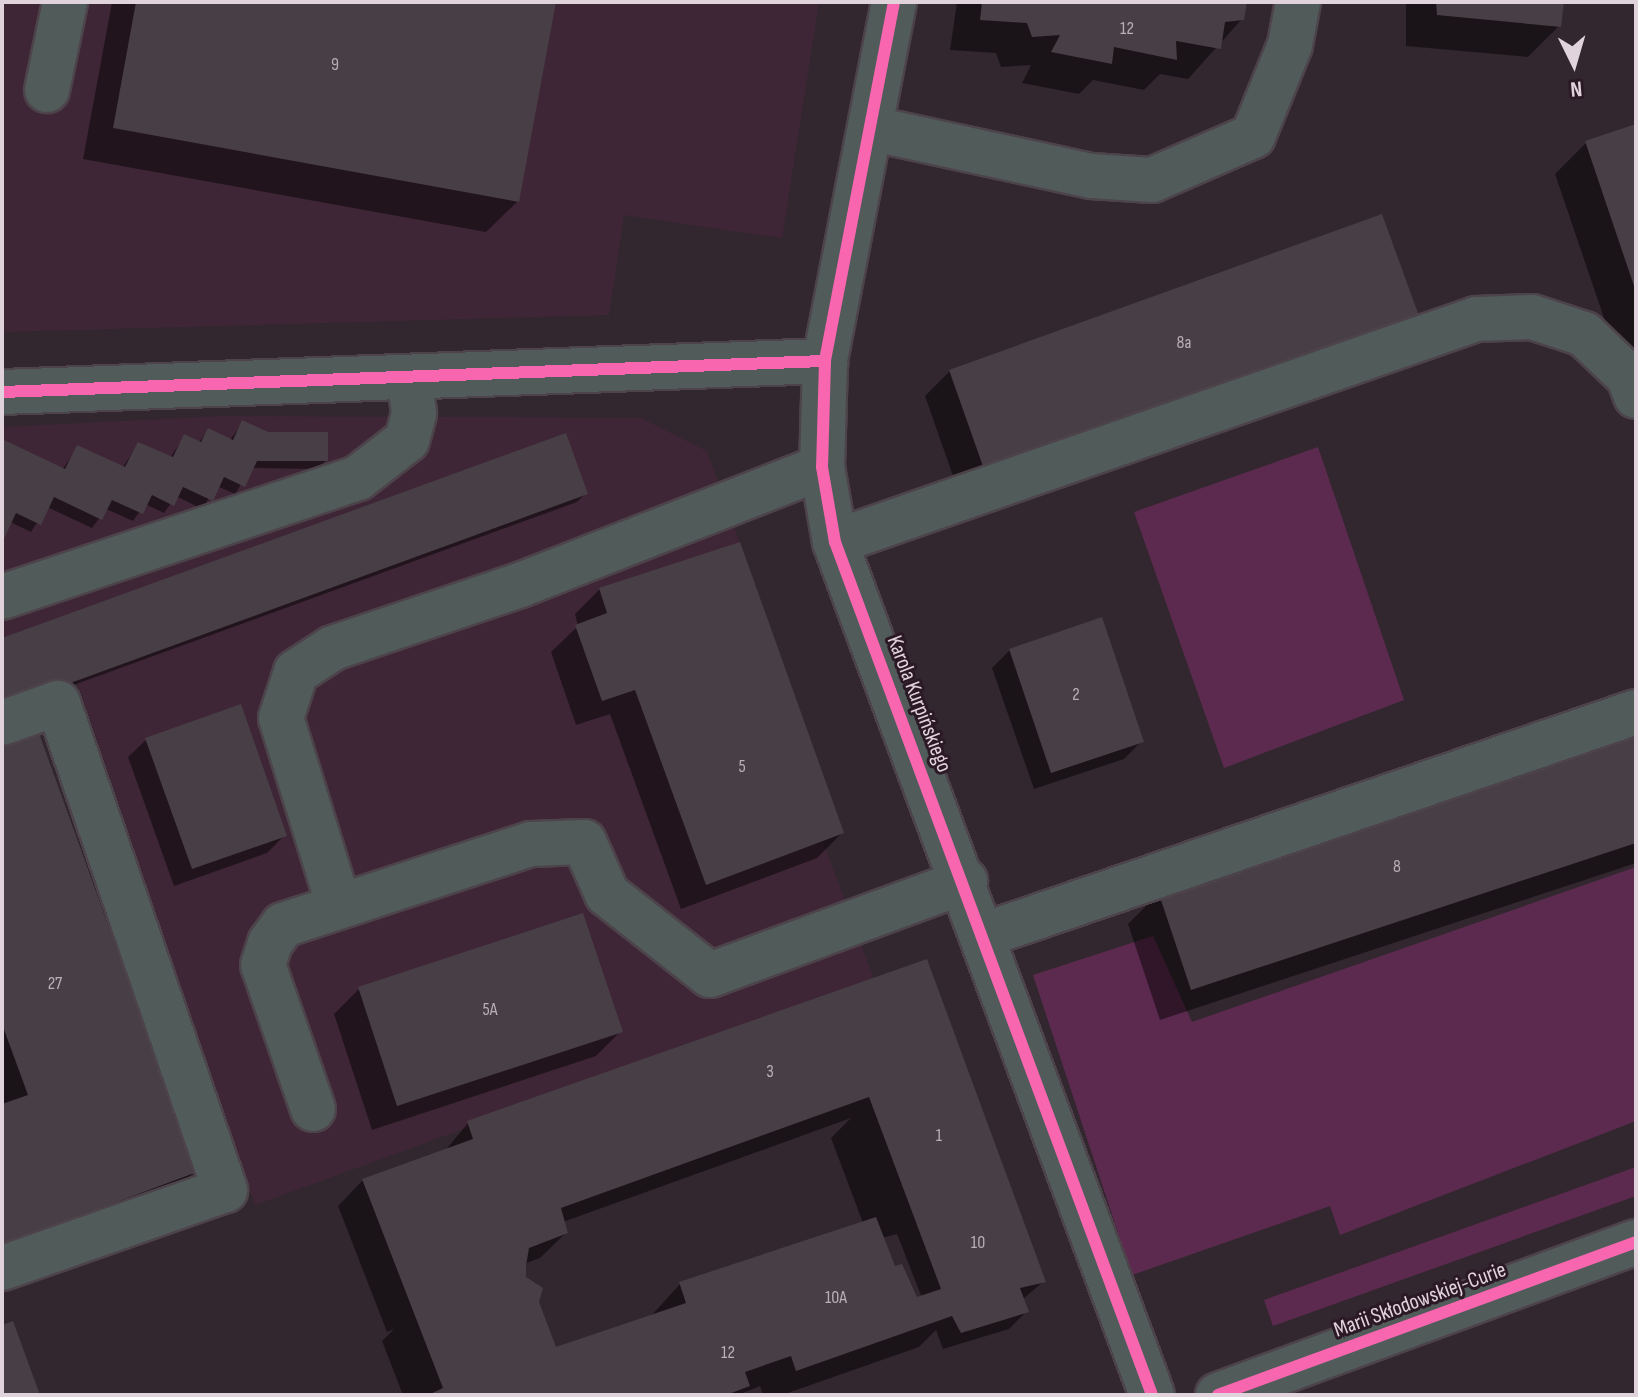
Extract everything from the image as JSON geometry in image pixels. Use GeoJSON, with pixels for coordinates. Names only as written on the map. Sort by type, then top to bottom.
{"type":"FeatureCollection","features":[{"type":"Feature","properties":{"kind":"street"},"geometry":{"type":"LineString","coordinates":[[47,90],[65,2]]}},
{"type":"Feature","properties":{"kind":"street","name":"Karola Kurpińskiego"},"geometry":{"type":"LineString","coordinates":[[894,2],[874,129],[825,361],[822,467],[835,542],[965,881],[1152,1395]]}},
{"type":"Feature","properties":{"kind":"street"},"geometry":{"type":"LineString","coordinates":[[874,129],[1091,176],[1152,180],[1253,136],[1290,45],[1298,2]]}},
{"type":"Feature","properties":{"kind":"street"},"geometry":{"type":"LineString","coordinates":[[835,542],[1476,319],[1532,317],[1584,334],[1629,377],[1636,396]]}},
{"type":"Feature","properties":{"kind":"street"},"geometry":{"type":"LineString","coordinates":[[2,392],[825,361]]}},
{"type":"Feature","properties":{"kind":"street"},"geometry":{"type":"LineString","coordinates":[[2,597],[358,478],[407,440],[414,413],[409,379]]}},
{"type":"Feature","properties":{"kind":"street"},"geometry":{"type":"LineString","coordinates":[[339,906],[281,718],[296,672],[333,648],[520,585],[822,467]]}},
{"type":"Feature","properties":{"kind":"street"},"geometry":{"type":"LineString","coordinates":[[2,723],[58,703],[225,1190],[2,1268]]}},
{"type":"Feature","properties":{"kind":"street"},"geometry":{"type":"LineString","coordinates":[[984,935],[1636,712]]}},
{"type":"Feature","properties":{"kind":"street"},"geometry":{"type":"LineString","coordinates":[[313,1109],[263,965],[270,943],[283,925],[531,844],[584,842],[607,894],[710,975],[965,881]]}},
{"type":"Feature","properties":{"kind":"street","name":"Marii Skłodowskiej-Curie"},"geometry":{"type":"LineString","coordinates":[[1218,1395],[1636,1242]]}},
{"type":"Feature","properties":{"kind":"shaded area"},"geometry":{"type":"Polygon","coordinates":[[[2,2],[819,2],[782,238],[624,215],[609,315],[2,332],[2,2]]]}},
{"type":"Feature","properties":{"kind":"shaded area"},"geometry":{"type":"Polygon","coordinates":[[[224,416],[641,418],[707,451],[844,833],[823,842],[874,979],[255,1205],[77,681],[2,708],[2,427],[224,416]]]}},
{"type":"Feature","properties":{"kind":"shaded area"},"geometry":{"type":"Polygon","coordinates":[[[1318,447],[1404,700],[1224,768],[1134,512],[1318,447]]]}},
{"type":"Feature","properties":{"kind":"shaded area"},"geometry":{"type":"Polygon","coordinates":[[[1636,867],[1636,1121],[1340,1235],[1330,1206],[1132,1275],[1033,975],[1153,936],[1192,1022],[1636,867]]]}},
{"type":"Feature","properties":{"kind":"shaded area"},"geometry":{"type":"Polygon","coordinates":[[[1636,1167],[1636,1196],[1273,1326],[1264,1300],[1636,1167]]]}},
{"type":"Feature","properties":{"kind":"building"},"geometry":{"type":"Polygon","coordinates":[[[136,2],[556,2],[519,202],[113,128],[136,2]]]}},
{"type":"Feature","properties":{"kind":"building"},"geometry":{"type":"Polygon","coordinates":[[[982,2],[1247,2],[1244,20],[1225,22],[1221,49],[1176,41],[1177,60],[1114,47],[1112,64],[1051,52],[1060,35],[1032,37],[1027,23],[980,20],[982,2]]]}},
{"type":"Feature","properties":{"kind":"building"},"geometry":{"type":"Polygon","coordinates":[[[1436,2],[1564,2],[1561,27],[1437,15],[1436,2]]]}},
{"type":"Feature","properties":{"kind":"building"},"geometry":{"type":"Polygon","coordinates":[[[1636,124],[1636,289],[1635,289],[1585,141],[1636,124]]]}},
{"type":"Feature","properties":{"kind":"building"},"geometry":{"type":"Polygon","coordinates":[[[1382,214],[1419,316],[985,472],[949,370],[1382,214]]]}},
{"type":"Feature","properties":{"kind":"building"},"geometry":{"type":"Polygon","coordinates":[[[242,420],[268,432],[328,432],[328,461],[257,461],[245,487],[224,477],[213,501],[183,487],[174,506],[152,495],[143,514],[112,500],[102,520],[54,497],[41,525],[16,513],[2,543],[2,439],[65,469],[77,445],[125,467],[138,442],[173,457],[184,434],[201,442],[208,428],[233,440],[242,420]]]}},
{"type":"Feature","properties":{"kind":"building"},"geometry":{"type":"Polygon","coordinates":[[[566,433],[588,494],[2,708],[2,638],[566,433]]]}},
{"type":"Feature","properties":{"kind":"building"},"geometry":{"type":"Polygon","coordinates":[[[740,542],[844,833],[706,885],[635,690],[602,701],[575,625],[607,613],[599,588],[740,542]]]}},
{"type":"Feature","properties":{"kind":"building"},"geometry":{"type":"Polygon","coordinates":[[[1102,617],[1144,742],[1051,773],[1009,649],[1102,617]]]}},
{"type":"Feature","properties":{"kind":"building"},"geometry":{"type":"Polygon","coordinates":[[[241,704],[287,836],[192,869],[145,738],[241,704]]]}},
{"type":"Feature","properties":{"kind":"building"},"geometry":{"type":"Polygon","coordinates":[[[36,725],[197,1172],[2,1245],[2,1104],[28,1095],[2,1024],[2,738],[36,725]]]}},
{"type":"Feature","properties":{"kind":"building"},"geometry":{"type":"Polygon","coordinates":[[[1636,733],[1636,843],[1191,990],[1158,891],[1636,733]]]}},
{"type":"Feature","properties":{"kind":"building"},"geometry":{"type":"Polygon","coordinates":[[[583,913],[623,1032],[397,1106],[358,987],[583,913]]]}},
{"type":"Feature","properties":{"kind":"building"},"geometry":{"type":"Polygon","coordinates":[[[927,959],[1046,1282],[1020,1288],[1029,1312],[961,1333],[952,1316],[796,1371],[791,1356],[745,1372],[750,1386],[726,1395],[428,1395],[443,1388],[362,1179],[473,1139],[467,1121],[927,959]],[[869,1097],[561,1208],[568,1233],[529,1248],[526,1266],[526,1277],[543,1288],[539,1302],[556,1347],[686,1303],[679,1282],[876,1217],[895,1266],[902,1264],[917,1297],[941,1289],[869,1097]]]}},
{"type":"Feature","properties":{"kind":"building"},"geometry":{"type":"Polygon","coordinates":[[[13,1321],[40,1395],[2,1395],[2,1325],[13,1321]]]}},
{"type":"Feature","properties":{"kind":"cycle path"},"geometry":{"type":"LineString","coordinates":[[894,2],[825,361],[822,467],[835,542],[1152,1395]]}},
{"type":"Feature","properties":{"kind":"cycle path"},"geometry":{"type":"LineString","coordinates":[[2,392],[825,361]]}},
{"type":"Feature","properties":{"kind":"cycle path"},"geometry":{"type":"LineString","coordinates":[[1218,1395],[1636,1242]]}}]}
